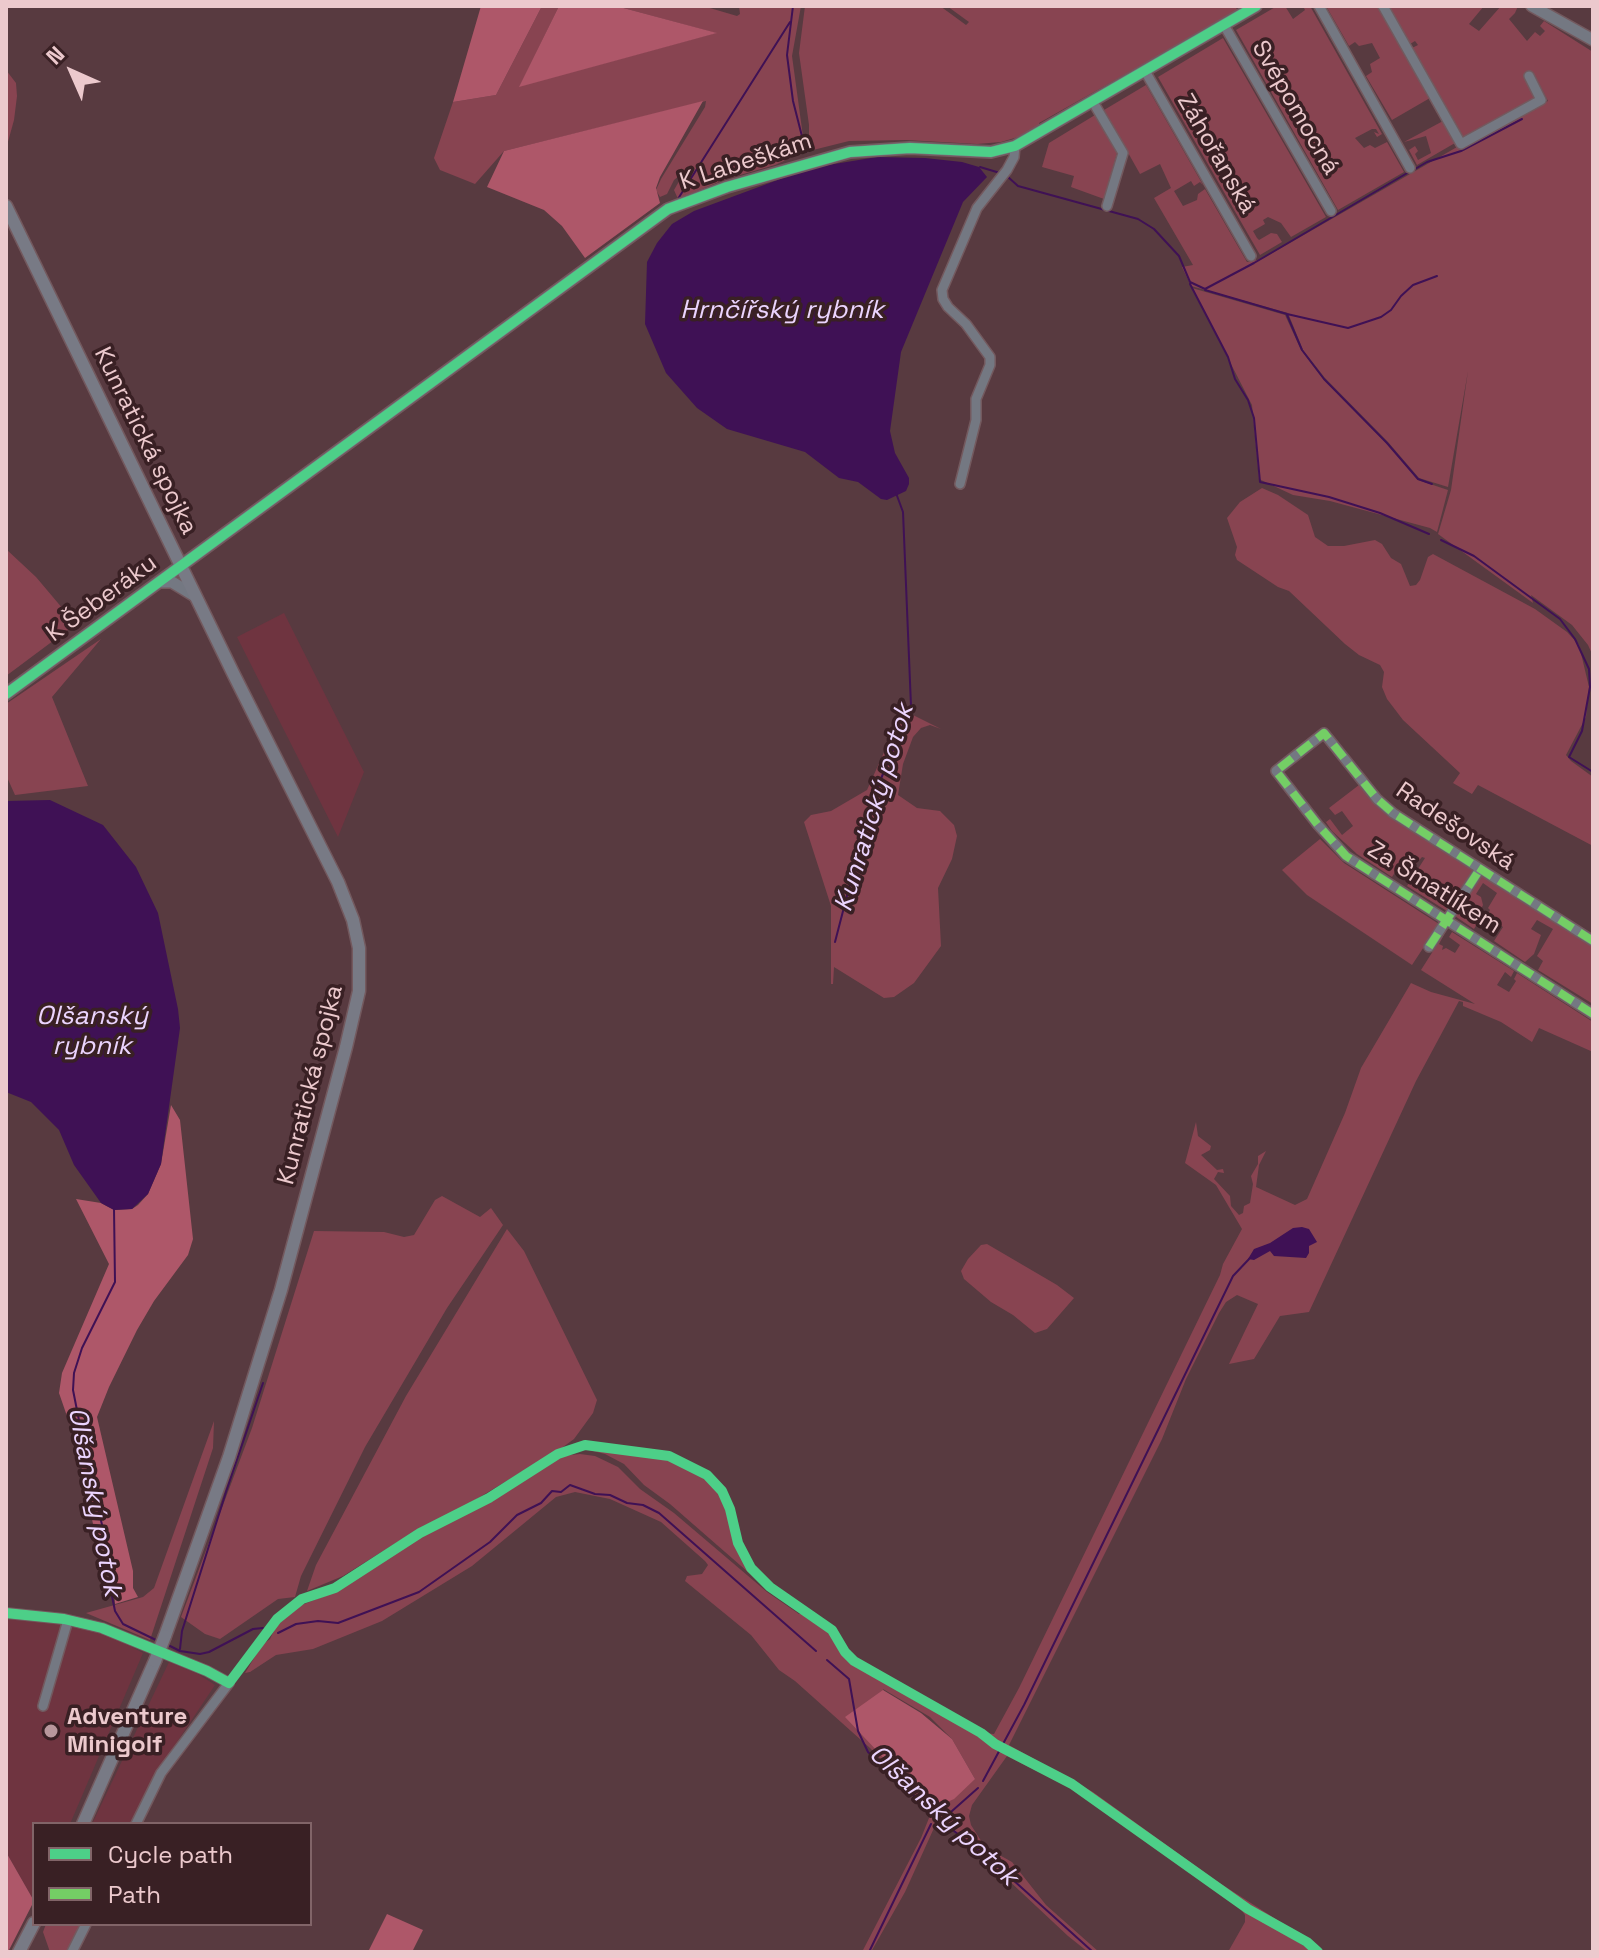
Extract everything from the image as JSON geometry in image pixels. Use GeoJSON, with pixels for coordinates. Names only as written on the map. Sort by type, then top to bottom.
{"type":"FeatureCollection","features":[{"type":"Feature","properties":{"kind":"main road","name":"Kunratická spojka"},"geometry":{"type":"LineString","coordinates":[[6,206],[338,882],[357,933],[359,968],[359,991],[346,1047],[281,1290],[229,1457],[165,1636],[84,1822]]}},
{"type":"Feature","properties":{"kind":"main road"},"geometry":{"type":"LineString","coordinates":[[19,1952],[32,1926]]}},
{"type":"Feature","properties":{"kind":"street","name":"K Labeškám"},"geometry":{"type":"LineString","coordinates":[[182,565],[668,209],[727,187],[850,152],[910,148],[991,152],[1015,146],[1256,6]]}},
{"type":"Feature","properties":{"kind":"street"},"geometry":{"type":"LineString","coordinates":[[1319,6],[1410,168]]}},
{"type":"Feature","properties":{"kind":"street"},"geometry":{"type":"LineString","coordinates":[[1383,6],[1461,144],[1541,100],[1529,76]]}},
{"type":"Feature","properties":{"kind":"street"},"geometry":{"type":"LineString","coordinates":[[1532,6],[1593,40]]}},
{"type":"Feature","properties":{"kind":"street","name":"Svépomocná"},"geometry":{"type":"LineString","coordinates":[[1224,25],[1331,211]]}},
{"type":"Feature","properties":{"kind":"street","name":"Záhořanská"},"geometry":{"type":"LineString","coordinates":[[1145,71],[1251,256]]}},
{"type":"Feature","properties":{"kind":"street"},"geometry":{"type":"LineString","coordinates":[[1093,102],[1123,153],[1107,206]]}},
{"type":"Feature","properties":{"kind":"street"},"geometry":{"type":"LineString","coordinates":[[960,484],[976,420],[976,399],[990,365],[990,357],[966,324],[948,307],[942,290],[977,208],[1007,170],[1014,157],[1015,146]]}},
{"type":"Feature","properties":{"kind":"street"},"geometry":{"type":"LineString","coordinates":[[167,539],[181,551],[193,552],[206,547]]}},
{"type":"Feature","properties":{"kind":"street","name":"K Šeberáku"},"geometry":{"type":"LineString","coordinates":[[6,694],[182,565]]}},
{"type":"Feature","properties":{"kind":"street"},"geometry":{"type":"LineString","coordinates":[[159,582],[172,582],[196,596]]}},
{"type":"Feature","properties":{"kind":"street","name":"Radešovská"},"geometry":{"type":"LineString","coordinates":[[1276,771],[1324,733],[1377,799],[1393,813],[1593,941]]}},
{"type":"Feature","properties":{"kind":"street","name":"Za Šmatlíkem"},"geometry":{"type":"LineString","coordinates":[[1276,771],[1346,856],[1593,1014]]}},
{"type":"Feature","properties":{"kind":"street"},"geometry":{"type":"LineString","coordinates":[[1429,947],[1480,869]]}},
{"type":"Feature","properties":{"kind":"street"},"geometry":{"type":"LineString","coordinates":[[6,1613],[68,1620],[125,1636],[229,1683],[161,1773],[137,1822]]}},
{"type":"Feature","properties":{"kind":"street"},"geometry":{"type":"LineString","coordinates":[[43,1706],[68,1620]]}},
{"type":"Feature","properties":{"kind":"street"},"geometry":{"type":"LineString","coordinates":[[72,1952],[85,1926]]}},
{"type":"Feature","properties":{"kind":"shaded area"},"geometry":{"type":"Polygon","coordinates":[[[481,6],[542,6],[496,95],[453,102],[481,6]]]}},
{"type":"Feature","properties":{"kind":"shaded area"},"geometry":{"type":"Polygon","coordinates":[[[542,6],[559,6],[520,86],[716,33],[616,6],[703,6],[737,16],[740,14],[739,6],[801,6],[792,56],[805,151],[775,165],[726,179],[678,199],[674,190],[685,171],[674,180],[667,194],[660,197],[656,190],[661,179],[706,101],[504,151],[475,184],[440,170],[434,158],[453,102],[496,95],[542,6]]]}},
{"type":"Feature","properties":{"kind":"shaded area"},"geometry":{"type":"Polygon","coordinates":[[[559,6],[616,6],[717,33],[519,87],[559,6]]]}},
{"type":"Feature","properties":{"kind":"shaded area"},"geometry":{"type":"Polygon","coordinates":[[[805,6],[940,6],[966,25],[969,22],[947,6],[1235,6],[1238,11],[1039,123],[1040,129],[1018,137],[977,144],[849,141],[809,151],[809,125],[799,53],[805,6]]]}},
{"type":"Feature","properties":{"kind":"shaded area"},"geometry":{"type":"Polygon","coordinates":[[[1277,6],[1285,6],[1293,19],[1305,10],[1303,6],[1310,6],[1382,134],[1377,137],[1376,129],[1372,129],[1355,138],[1364,148],[1370,145],[1375,148],[1387,142],[1404,172],[1338,210],[1236,30],[1277,6]]]}},
{"type":"Feature","properties":{"kind":"shaded area"},"geometry":{"type":"Polygon","coordinates":[[[1326,6],[1377,6],[1430,98],[1392,120],[1366,76],[1372,72],[1370,64],[1380,58],[1372,43],[1359,46],[1355,42],[1349,46],[1326,6]]]}},
{"type":"Feature","properties":{"kind":"shaded area"},"geometry":{"type":"Polygon","coordinates":[[[1388,6],[1484,6],[1469,24],[1479,31],[1501,6],[1518,6],[1509,19],[1527,41],[1535,32],[1540,36],[1545,31],[1540,26],[1544,21],[1593,52],[1593,656],[1572,625],[1531,595],[1533,603],[1438,534],[1451,490],[1468,371],[1448,487],[1419,478],[1325,378],[1303,350],[1288,313],[1191,286],[1182,267],[1193,265],[1154,198],[1171,188],[1160,164],[1140,174],[1104,110],[1146,85],[1203,185],[1200,182],[1194,186],[1191,181],[1174,191],[1183,206],[1197,200],[1198,194],[1205,189],[1247,262],[1262,259],[1457,147],[1548,101],[1533,72],[1524,77],[1535,98],[1464,138],[1412,48],[1418,45],[1415,41],[1410,44],[1388,6]]]}},
{"type":"Feature","properties":{"kind":"shaded area"},"geometry":{"type":"Polygon","coordinates":[[[1223,38],[1326,217],[1291,237],[1281,223],[1268,217],[1263,220],[1265,224],[1253,231],[1259,240],[1271,233],[1277,234],[1282,242],[1260,255],[1158,77],[1223,38]]]}},
{"type":"Feature","properties":{"kind":"shaded area"},"geometry":{"type":"Polygon","coordinates":[[[6,70],[16,83],[17,96],[6,149],[6,70]]]}},
{"type":"Feature","properties":{"kind":"shaded area"},"geometry":{"type":"Polygon","coordinates":[[[703,101],[660,177],[656,188],[660,203],[585,258],[562,226],[544,210],[487,187],[504,151],[703,101]]]}},
{"type":"Feature","properties":{"kind":"shaded area"},"geometry":{"type":"Polygon","coordinates":[[[1095,115],[1117,153],[1104,199],[1071,187],[1074,176],[1042,167],[1049,143],[1095,115]]]}},
{"type":"Feature","properties":{"kind":"shaded area"},"geometry":{"type":"Polygon","coordinates":[[[1443,121],[1455,143],[1417,165],[1409,150],[1415,146],[1418,160],[1431,153],[1426,136],[1404,142],[1443,121]]]}},
{"type":"Feature","properties":{"kind":"shaded area"},"geometry":{"type":"Polygon","coordinates":[[[1192,288],[1285,315],[1301,350],[1324,380],[1418,480],[1448,490],[1437,532],[1330,501],[1293,495],[1259,479],[1252,405],[1192,288]]]}},
{"type":"Feature","properties":{"kind":"shaded area"},"geometry":{"type":"Polygon","coordinates":[[[1262,488],[1308,515],[1315,537],[1328,546],[1375,540],[1382,544],[1391,558],[1401,564],[1410,586],[1420,580],[1428,557],[1433,554],[1535,609],[1567,632],[1579,645],[1589,687],[1586,717],[1566,755],[1593,777],[1593,846],[1478,785],[1472,794],[1453,783],[1460,773],[1403,720],[1387,699],[1382,687],[1384,672],[1380,665],[1345,644],[1289,591],[1237,560],[1237,547],[1227,518],[1240,502],[1262,488]]]}},
{"type":"Feature","properties":{"kind":"shaded area"},"geometry":{"type":"Polygon","coordinates":[[[6,549],[36,577],[74,622],[6,676],[6,549]]]}},
{"type":"Feature","properties":{"kind":"shaded area"},"geometry":{"type":"Polygon","coordinates":[[[284,613],[364,772],[338,837],[237,637],[284,613]]]}},
{"type":"Feature","properties":{"kind":"shaded area"},"geometry":{"type":"Polygon","coordinates":[[[101,639],[52,697],[88,786],[15,795],[6,775],[6,704],[101,639]]]}},
{"type":"Feature","properties":{"kind":"shaded area"},"geometry":{"type":"Polygon","coordinates":[[[903,710],[941,729],[930,725],[921,728],[913,737],[903,764],[898,795],[917,808],[940,811],[954,825],[957,836],[952,859],[938,888],[941,946],[914,983],[894,997],[884,998],[834,967],[831,984],[831,906],[804,822],[811,815],[831,811],[867,790],[903,710]]]}},
{"type":"Feature","properties":{"kind":"shaded area"},"geometry":{"type":"Polygon","coordinates":[[[1359,785],[1382,810],[1473,870],[1447,911],[1407,886],[1425,858],[1422,857],[1415,865],[1404,858],[1392,877],[1357,854],[1332,831],[1321,815],[1326,822],[1330,819],[1342,835],[1353,826],[1342,811],[1335,815],[1329,808],[1359,785]]]}},
{"type":"Feature","properties":{"kind":"shaded area"},"geometry":{"type":"Polygon","coordinates":[[[1320,839],[1344,863],[1439,924],[1412,965],[1307,895],[1282,870],[1320,839]]]}},
{"type":"Feature","properties":{"kind":"shaded area"},"geometry":{"type":"Polygon","coordinates":[[[1481,875],[1593,946],[1593,1004],[1538,970],[1543,961],[1537,956],[1553,929],[1537,920],[1531,929],[1541,935],[1534,954],[1525,962],[1494,941],[1503,927],[1487,916],[1497,893],[1483,883],[1476,894],[1481,897],[1483,905],[1480,911],[1484,913],[1474,929],[1455,916],[1481,875]]]}},
{"type":"Feature","properties":{"kind":"shaded area"},"geometry":{"type":"Polygon","coordinates":[[[1447,929],[1439,944],[1443,946],[1442,950],[1446,948],[1455,953],[1460,945],[1449,937],[1452,932],[1514,971],[1511,977],[1505,972],[1497,985],[1509,992],[1517,973],[1593,1022],[1593,1052],[1539,1028],[1532,1042],[1501,1022],[1463,1006],[1463,1002],[1459,1001],[1416,1081],[1309,1312],[1280,1316],[1254,1359],[1229,1364],[1258,1304],[1237,1295],[1226,1302],[1219,1313],[1186,1379],[1162,1439],[1009,1745],[1093,1792],[1215,1880],[1323,1952],[1266,1916],[1237,1902],[1251,1914],[1314,1952],[1228,1952],[1245,1922],[1245,1915],[1239,1907],[1069,1787],[1007,1756],[972,1805],[969,1816],[971,1825],[985,1847],[1012,1862],[1046,1905],[1099,1952],[1088,1952],[1068,1936],[958,1833],[941,1823],[934,1828],[905,1892],[871,1952],[862,1952],[921,1838],[929,1809],[870,1748],[779,1670],[751,1635],[685,1581],[687,1576],[702,1574],[708,1565],[705,1561],[661,1522],[610,1499],[575,1492],[556,1497],[472,1566],[382,1621],[313,1649],[276,1655],[245,1673],[262,1645],[270,1639],[278,1622],[294,1608],[335,1592],[397,1550],[499,1495],[562,1456],[580,1454],[595,1456],[618,1467],[640,1489],[674,1513],[767,1592],[799,1614],[808,1614],[821,1623],[833,1634],[853,1663],[1007,1753],[1009,1748],[984,1733],[994,1734],[1019,1688],[1242,1229],[1216,1185],[1185,1163],[1196,1122],[1198,1136],[1211,1146],[1201,1155],[1217,1170],[1223,1169],[1224,1173],[1218,1172],[1214,1179],[1230,1196],[1231,1206],[1239,1215],[1250,1203],[1251,1176],[1258,1164],[1258,1156],[1266,1151],[1259,1165],[1256,1187],[1295,1205],[1307,1199],[1361,1068],[1411,983],[1475,1004],[1421,970],[1447,929]],[[883,1689],[885,1697],[975,1779],[952,1739],[930,1717],[883,1689]]]}},
{"type":"Feature","properties":{"kind":"shaded area"},"geometry":{"type":"Polygon","coordinates":[[[171,1105],[180,1120],[193,1239],[188,1255],[137,1330],[97,1417],[133,1571],[133,1588],[138,1597],[115,1604],[114,1584],[97,1529],[94,1529],[77,1445],[59,1393],[62,1373],[109,1264],[76,1199],[101,1203],[114,1210],[132,1209],[138,1205],[148,1194],[161,1164],[171,1105]]]}},
{"type":"Feature","properties":{"kind":"shaded area"},"geometry":{"type":"Polygon","coordinates":[[[442,1196],[480,1217],[491,1208],[503,1225],[447,1308],[365,1447],[301,1576],[295,1597],[278,1599],[220,1639],[205,1634],[181,1617],[252,1428],[314,1231],[414,1235],[435,1200],[442,1196]]]}},
{"type":"Feature","properties":{"kind":"shaded area"},"geometry":{"type":"Polygon","coordinates":[[[507,1229],[524,1251],[597,1400],[593,1413],[574,1439],[563,1447],[455,1512],[423,1526],[343,1576],[307,1591],[316,1565],[406,1396],[507,1229]]]}},
{"type":"Feature","properties":{"kind":"shaded area"},"geometry":{"type":"Polygon","coordinates":[[[987,1244],[1074,1298],[1047,1329],[1035,1333],[964,1279],[961,1271],[968,1259],[981,1245],[987,1244]]]}},
{"type":"Feature","properties":{"kind":"shaded area"},"geometry":{"type":"Polygon","coordinates":[[[214,1421],[213,1448],[150,1640],[86,1613],[143,1597],[154,1588],[214,1421]]]}},
{"type":"Feature","properties":{"kind":"shaded area"},"geometry":{"type":"Polygon","coordinates":[[[601,1447],[671,1458],[705,1476],[718,1490],[726,1507],[734,1540],[749,1568],[763,1584],[798,1609],[764,1586],[644,1485],[624,1464],[605,1454],[581,1448],[601,1447]]]}},
{"type":"Feature","properties":{"kind":"shaded area"},"geometry":{"type":"Polygon","coordinates":[[[6,1619],[62,1624],[108,1634],[143,1653],[71,1822],[32,1822],[32,1898],[6,1852],[6,1619]]]}},
{"type":"Feature","properties":{"kind":"shaded area"},"geometry":{"type":"Polygon","coordinates":[[[169,1662],[215,1685],[159,1769],[133,1822],[93,1822],[169,1662]]]}},
{"type":"Feature","properties":{"kind":"shaded area"},"geometry":{"type":"Polygon","coordinates":[[[883,1690],[921,1713],[952,1739],[975,1779],[954,1799],[932,1809],[845,1717],[883,1690]]]}},
{"type":"Feature","properties":{"kind":"shaded area"},"geometry":{"type":"Polygon","coordinates":[[[6,1852],[32,1898],[32,1905],[6,1952],[6,1852]]]}},
{"type":"Feature","properties":{"kind":"shaded area"},"geometry":{"type":"Polygon","coordinates":[[[387,1914],[423,1930],[412,1952],[368,1952],[387,1914]]]}},
{"type":"Feature","properties":{"kind":"shaded area"},"geometry":{"type":"Polygon","coordinates":[[[45,1926],[81,1926],[69,1952],[50,1952],[43,1932],[45,1926]]]}},
{"type":"Feature","properties":{"kind":"water","name":"Hrnčířský rybník"},"geometry":{"type":"Polygon","coordinates":[[[877,157],[962,162],[979,167],[987,177],[963,202],[901,352],[890,431],[895,453],[909,478],[909,484],[906,491],[887,500],[858,482],[839,478],[805,452],[727,429],[697,408],[666,373],[645,324],[647,262],[672,224],[694,211],[810,168],[877,157]]]}},
{"type":"Feature","properties":{"kind":"water","name":"Olšanský rybník"},"geometry":{"type":"Polygon","coordinates":[[[50,800],[103,825],[136,867],[158,913],[178,1009],[180,1028],[161,1164],[148,1194],[132,1209],[114,1210],[101,1203],[74,1165],[59,1130],[31,1102],[6,1092],[6,801],[50,800]]]}},
{"type":"Feature","properties":{"kind":"water"},"geometry":{"type":"Polygon","coordinates":[[[1293,1228],[1309,1229],[1317,1242],[1309,1246],[1306,1258],[1274,1256],[1270,1251],[1254,1260],[1248,1259],[1254,1249],[1293,1228]]]}},
{"type":"Feature","properties":{"kind":"waterway","name":"Kunratický potok"},"geometry":{"type":"LineString","coordinates":[[793,6],[787,55],[793,101],[806,152]]}},
{"type":"Feature","properties":{"kind":"waterway"},"geometry":{"type":"LineString","coordinates":[[676,202],[790,22]]}},
{"type":"Feature","properties":{"kind":"waterway"},"geometry":{"type":"LineString","coordinates":[[1415,169],[1461,151],[1522,119]]}},
{"type":"Feature","properties":{"kind":"waterway"},"geometry":{"type":"LineString","coordinates":[[980,167],[1000,173]]}},
{"type":"Feature","properties":{"kind":"waterway"},"geometry":{"type":"LineString","coordinates":[[1008,177],[1018,186],[1138,219],[1154,229],[1179,256],[1190,282],[1205,289],[1409,172]]}},
{"type":"Feature","properties":{"kind":"waterway"},"geometry":{"type":"LineString","coordinates":[[1205,290],[1348,328],[1381,317],[1413,285],[1437,276]]}},
{"type":"Feature","properties":{"kind":"waterway"},"geometry":{"type":"LineString","coordinates":[[1190,284],[1248,400],[1254,418],[1260,482],[1329,497],[1380,513],[1429,534]]}},
{"type":"Feature","properties":{"kind":"waterway"},"geometry":{"type":"LineString","coordinates":[[1287,315],[1302,350],[1324,379],[1418,479],[1432,484]]}},
{"type":"Feature","properties":{"kind":"waterway","name":"Kunratický potok"},"geometry":{"type":"LineString","coordinates":[[835,942],[871,803],[911,706],[903,512],[896,493]]}},
{"type":"Feature","properties":{"kind":"waterway"},"geometry":{"type":"LineString","coordinates":[[1441,540],[1474,556],[1560,619],[1575,639],[1589,669],[1590,687],[1582,731],[1569,757],[1593,772]]}},
{"type":"Feature","properties":{"kind":"waterway","name":"Olšanský potok"},"geometry":{"type":"LineString","coordinates":[[114,1209],[115,1282],[82,1348],[74,1373],[73,1390],[112,1566],[115,1611],[123,1624],[158,1641]]}},
{"type":"Feature","properties":{"kind":"waterway"},"geometry":{"type":"LineString","coordinates":[[983,1781],[1024,1705],[1233,1276],[1250,1258]]}},
{"type":"Feature","properties":{"kind":"waterway"},"geometry":{"type":"LineString","coordinates":[[180,1649],[182,1631],[263,1383]]}},
{"type":"Feature","properties":{"kind":"waterway","name":"Olšanský potok"},"geometry":{"type":"LineString","coordinates":[[278,1633],[296,1624],[318,1621],[338,1623],[419,1592],[490,1542],[517,1515],[541,1503],[552,1491],[561,1492],[570,1485],[643,1505],[659,1513],[816,1651]]}},
{"type":"Feature","properties":{"kind":"waterway","name":"Olšanský potok"},"geometry":{"type":"LineString","coordinates":[[168,1645],[180,1651],[200,1654],[253,1629],[263,1628]]}},
{"type":"Feature","properties":{"kind":"waterway","name":"Olšanský potok"},"geometry":{"type":"LineString","coordinates":[[827,1660],[849,1679],[858,1731],[868,1752],[935,1816],[992,1861],[1093,1952]]}},
{"type":"Feature","properties":{"kind":"waterway"},"geometry":{"type":"LineString","coordinates":[[943,1819],[978,1788]]}},
{"type":"Feature","properties":{"kind":"waterway"},"geometry":{"type":"LineString","coordinates":[[869,1952],[931,1824]]}},
{"type":"Feature","properties":{"kind":"marked path"},"geometry":{"type":"LineString","coordinates":[[1593,941],[1393,813],[1377,799],[1324,733],[1276,771],[1346,856],[1593,1014]]}},
{"type":"Feature","properties":{"kind":"marked path"},"geometry":{"type":"LineString","coordinates":[[1429,947],[1480,869]]}},
{"type":"Feature","properties":{"kind":"cycle path"},"geometry":{"type":"LineString","coordinates":[[6,694],[668,209],[727,187],[850,152],[910,148],[991,152],[1015,146],[1256,6]]}},
{"type":"Feature","properties":{"kind":"cycle path"},"geometry":{"type":"LineString","coordinates":[[6,1613],[64,1619],[102,1628],[229,1683],[277,1619],[302,1599],[335,1588],[420,1533],[489,1498],[558,1454],[585,1445],[669,1456],[707,1475],[722,1491],[738,1543],[751,1568],[770,1587],[832,1630],[854,1661],[995,1744],[1072,1784],[1248,1909],[1307,1942],[1318,1952]]}},
{"type":"Feature","properties":{"kind":"place","name":"Adventure Minigolf"},"geometry":{"type":"Point","coordinates":[51,1731]}}]}
